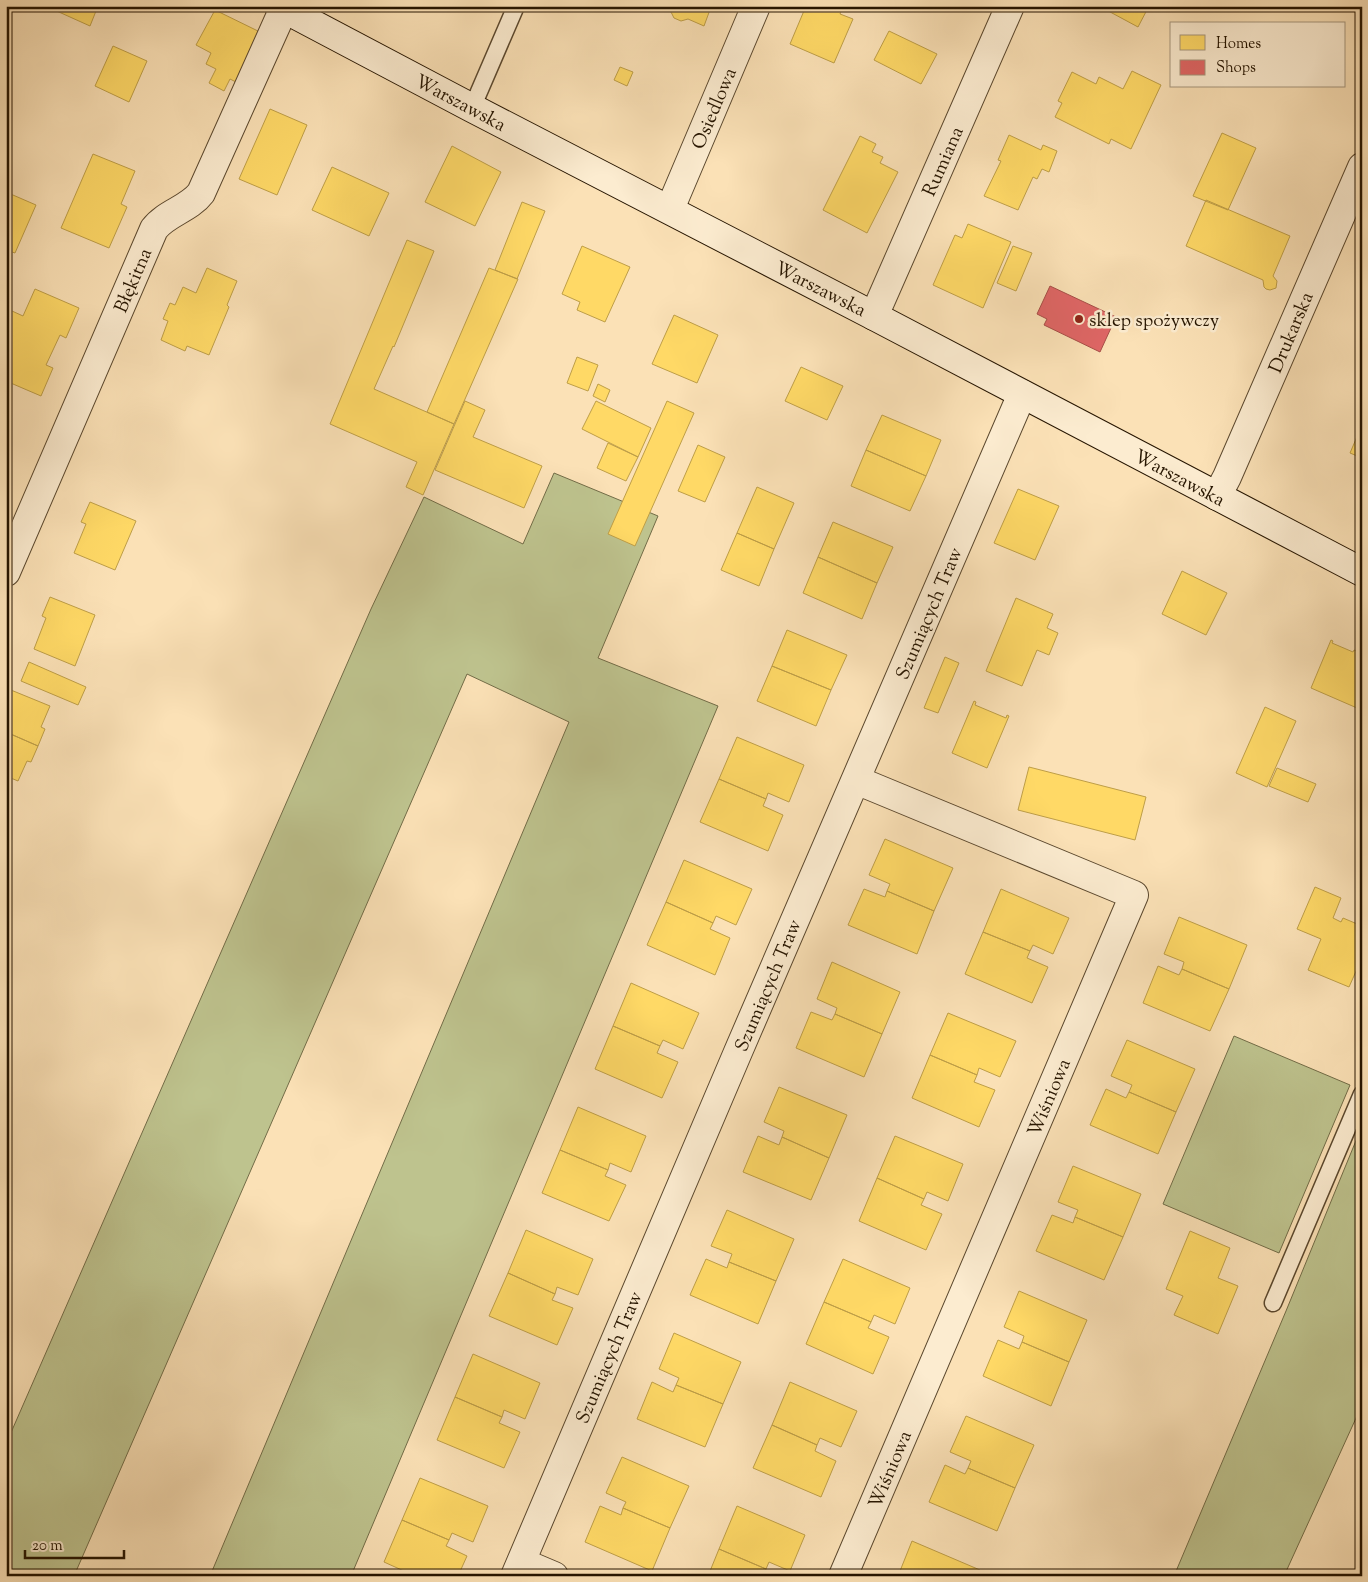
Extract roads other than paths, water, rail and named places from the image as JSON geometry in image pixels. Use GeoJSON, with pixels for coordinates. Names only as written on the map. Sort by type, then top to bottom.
{"type":"FeatureCollection","features":[{"type":"Feature","properties":{"kind":"street","name":"Osiedlowa"},"geometry":{"type":"LineString","coordinates":[[670,209],[756,6]]}},
{"type":"Feature","properties":{"kind":"street","name":"Rumiana"},"geometry":{"type":"LineString","coordinates":[[874,316],[1010,6]]}},
{"type":"Feature","properties":{"kind":"street","name":"Warszawska"},"geometry":{"type":"LineString","coordinates":[[282,7],[1362,572]]}},
{"type":"Feature","properties":{"kind":"street","name":"Błękitna"},"geometry":{"type":"LineString","coordinates":[[6,572],[154,229],[159,223],[196,199],[201,193],[282,7]]}},
{"type":"Feature","properties":{"kind":"street","name":"Drukarska"},"geometry":{"type":"LineString","coordinates":[[1217,496],[1227,478],[1362,167]]}},
{"type":"Feature","properties":{"kind":"street","name":"Szumiących Traw"},"geometry":{"type":"LineString","coordinates":[[518,1569],[1022,394]]}},
{"type":"Feature","properties":{"kind":"street","name":"Wiśniowa"},"geometry":{"type":"LineString","coordinates":[[844,1576],[1134,895],[856,780]]}},
{"type":"Feature","properties":{"kind":"street"},"geometry":{"type":"LineString","coordinates":[[518,1569],[554,1576]]}},
{"type":"Feature","properties":{"kind":"lane"},"geometry":{"type":"LineString","coordinates":[[472,108],[516,6]]}},
{"type":"Feature","properties":{"kind":"lane"},"geometry":{"type":"LineString","coordinates":[[1273,1304],[1362,1094]]}},
{"type":"Feature","properties":{"kind":"place","name":"sklep spożywczy"},"geometry":{"type":"Point","coordinates":[1079,319]}}]}
